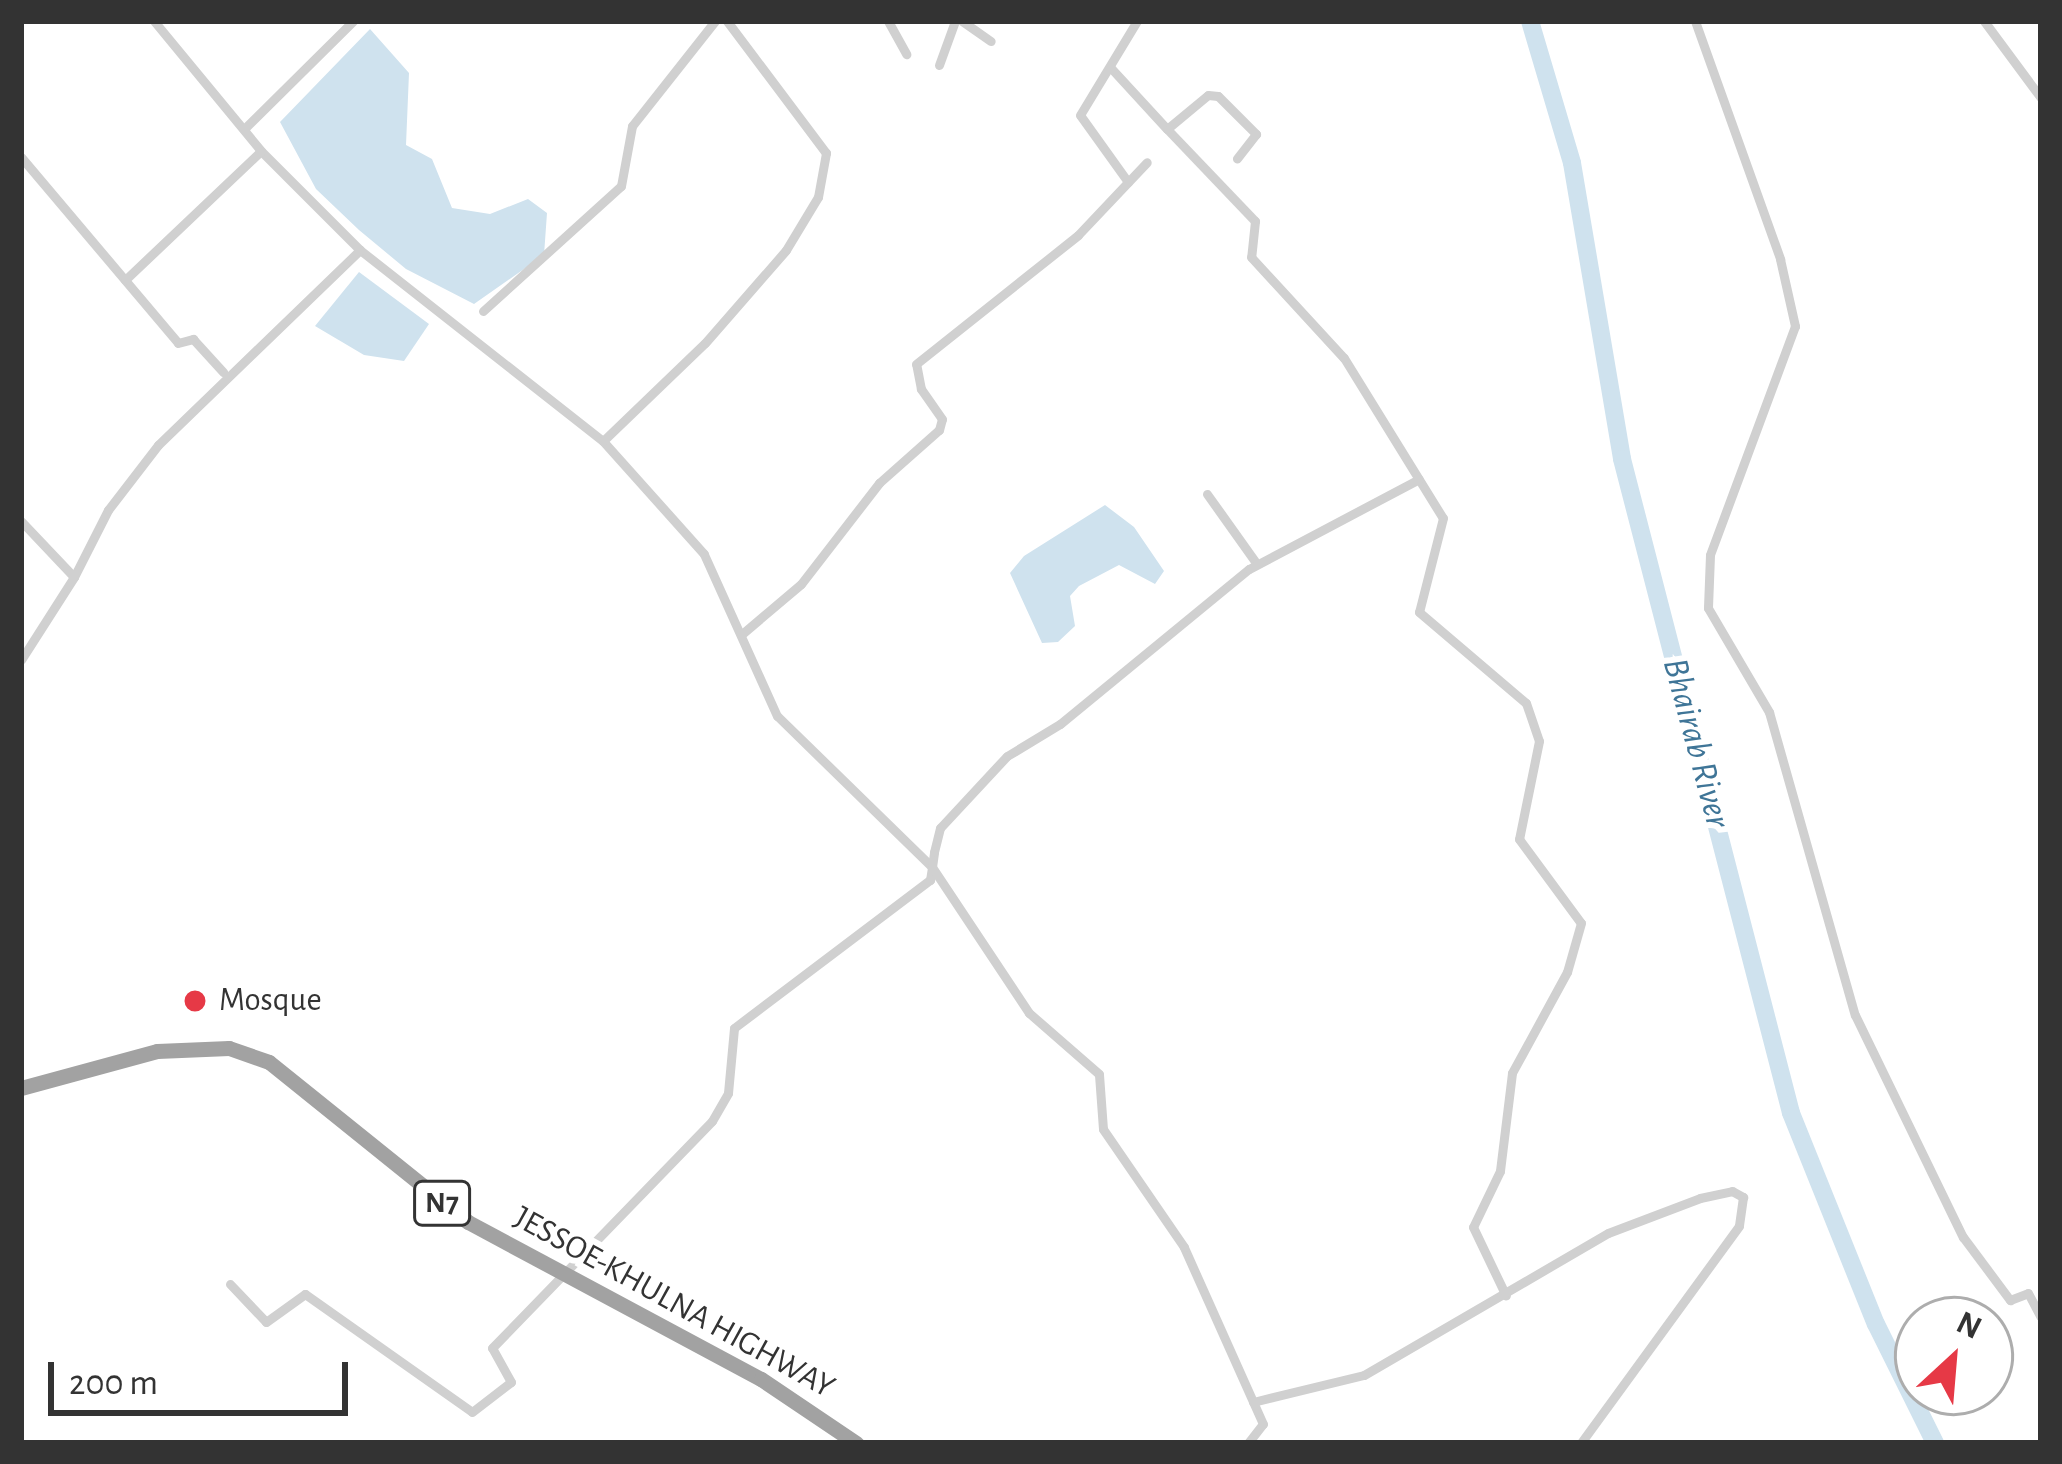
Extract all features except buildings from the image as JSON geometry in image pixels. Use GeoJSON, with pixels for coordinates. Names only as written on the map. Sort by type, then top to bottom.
{"type":"FeatureCollection","features":[{"type":"Feature","properties":{"kind":"highway","name":"JESSOE-KHULNA HIGHWAY"},"geometry":{"type":"LineString","coordinates":[[21,1088],[139,1054],[242,1052],[304,1084],[468,1222],[761,1379],[856,1443]]}},
{"type":"Feature","properties":{"kind":"street"},"geometry":{"type":"LineString","coordinates":[[154,21],[246,127],[261,151],[360,250],[603,441],[704,554],[742,634],[751,672],[777,716],[932,867],[1029,1013],[1099,1075],[1102,1129],[1184,1247],[1263,1424],[1248,1443]]}},
{"type":"Feature","properties":{"kind":"street"},"geometry":{"type":"LineString","coordinates":[[246,127],[353,21]]}},
{"type":"Feature","properties":{"kind":"street"},"geometry":{"type":"LineString","coordinates":[[483,311],[622,186],[632,126],[715,21]]}},
{"type":"Feature","properties":{"kind":"street"},"geometry":{"type":"LineString","coordinates":[[603,441],[720,326],[786,250],[818,196],[826,153],[727,21]]}},
{"type":"Feature","properties":{"kind":"street"},"geometry":{"type":"LineString","coordinates":[[888,21],[906,54]]}},
{"type":"Feature","properties":{"kind":"street"},"geometry":{"type":"LineString","coordinates":[[939,65],[958,21],[991,41]]}},
{"type":"Feature","properties":{"kind":"street"},"geometry":{"type":"LineString","coordinates":[[1128,182],[1081,118],[1137,21]]}},
{"type":"Feature","properties":{"kind":"street"},"geometry":{"type":"LineString","coordinates":[[1695,21],[1780,259],[1795,326],[1710,555],[1708,608],[1769,712],[1856,1016],[1963,1237],[2009,1300],[2028,1293],[2041,1317]]}},
{"type":"Feature","properties":{"kind":"street"},"geometry":{"type":"LineString","coordinates":[[1984,21],[2041,98]]}},
{"type":"Feature","properties":{"kind":"street"},"geometry":{"type":"LineString","coordinates":[[1110,67],[1255,220],[1251,257],[1344,358],[1443,518],[1419,612],[1526,704],[1539,741],[1519,838],[1581,923],[1567,973],[1512,1073],[1500,1172],[1473,1227],[1506,1296]]}},
{"type":"Feature","properties":{"kind":"street"},"geometry":{"type":"LineString","coordinates":[[1168,130],[1208,94],[1219,96],[1256,131],[1237,158]]}},
{"type":"Feature","properties":{"kind":"street"},"geometry":{"type":"LineString","coordinates":[[124,280],[261,151]]}},
{"type":"Feature","properties":{"kind":"street"},"geometry":{"type":"LineString","coordinates":[[21,157],[178,343],[194,339],[223,372]]}},
{"type":"Feature","properties":{"kind":"street"},"geometry":{"type":"LineString","coordinates":[[742,634],[801,584],[867,496],[939,430],[942,419],[921,389],[916,364],[1078,235],[1147,161]]}},
{"type":"Feature","properties":{"kind":"street"},"geometry":{"type":"LineString","coordinates":[[21,660],[74,578],[109,510],[158,445],[360,250]]}},
{"type":"Feature","properties":{"kind":"street"},"geometry":{"type":"LineString","coordinates":[[230,1283],[266,1322],[305,1294],[472,1412],[511,1382],[492,1348],[712,1121],[728,1093],[734,1028],[900,908],[930,880],[940,828],[1007,756],[1060,724],[1257,564],[1419,479]]}},
{"type":"Feature","properties":{"kind":"street"},"geometry":{"type":"LineString","coordinates":[[1207,494],[1257,564]]}},
{"type":"Feature","properties":{"kind":"street"},"geometry":{"type":"LineString","coordinates":[[21,521],[74,578]]}},
{"type":"Feature","properties":{"kind":"street"},"geometry":{"type":"LineString","coordinates":[[1253,1402],[1364,1375],[1608,1233],[1700,1198],[1732,1191],[1743,1197],[1739,1226],[1581,1443]]}},
{"type":"Feature","properties":{"kind":"water"},"geometry":{"type":"Polygon","coordinates":[[[370,29],[409,73],[406,145],[432,159],[452,208],[490,214],[528,199],[547,213],[544,255],[474,304],[406,269],[359,230],[316,189],[280,122],[370,29]]]}},
{"type":"Feature","properties":{"kind":"water"},"geometry":{"type":"Polygon","coordinates":[[[359,272],[429,324],[404,361],[364,355],[315,326],[359,272]]]}},
{"type":"Feature","properties":{"kind":"water"},"geometry":{"type":"Polygon","coordinates":[[[1105,505],[1134,527],[1164,571],[1155,584],[1119,565],[1079,586],[1070,596],[1075,626],[1058,642],[1042,643],[1010,573],[1024,556],[1105,505]]]}},
{"type":"Feature","properties":{"kind":"waterway","name":"Bhairab River"},"geometry":{"type":"LineString","coordinates":[[1530,21],[1572,163],[1622,459],[1791,1113],[1876,1324],[1935,1443]]}},
{"type":"Feature","properties":{"kind":"place","name":"Mosque"},"geometry":{"type":"Point","coordinates":[195,1001]}}]}
